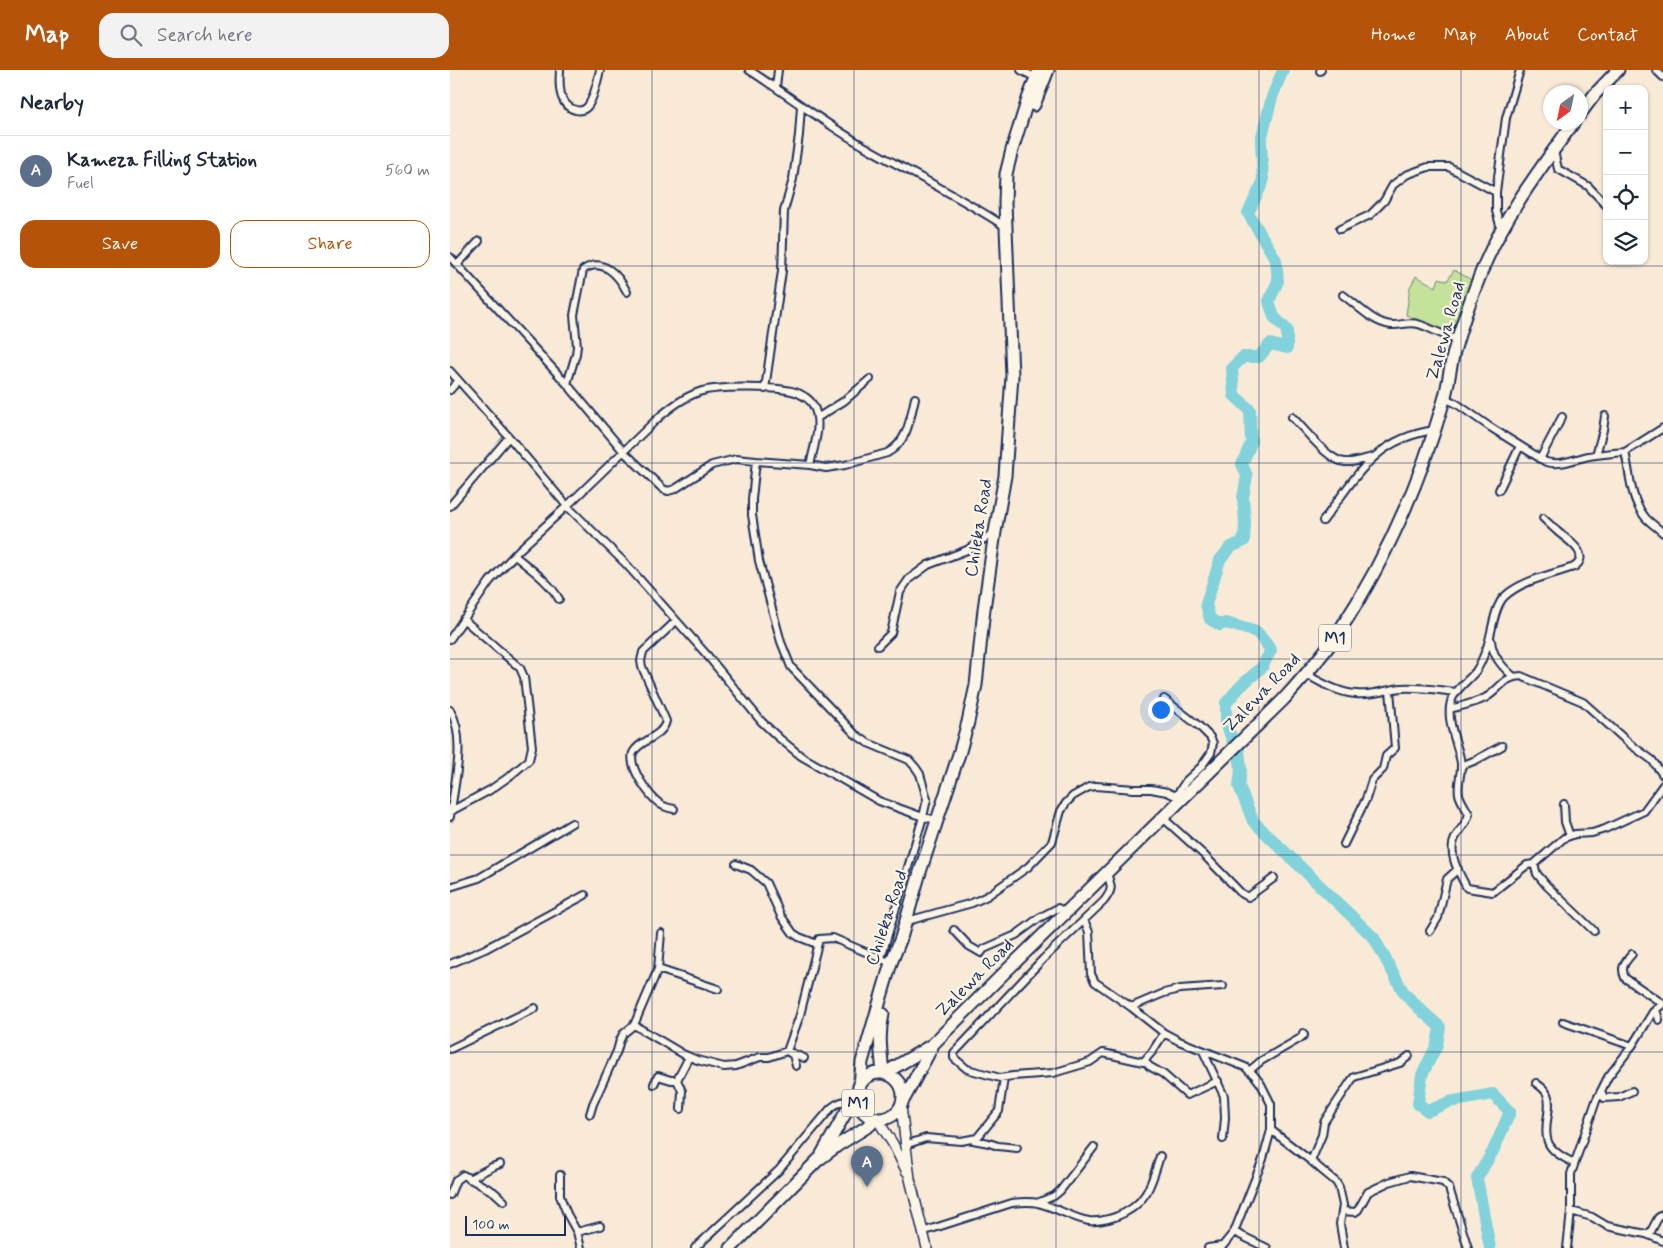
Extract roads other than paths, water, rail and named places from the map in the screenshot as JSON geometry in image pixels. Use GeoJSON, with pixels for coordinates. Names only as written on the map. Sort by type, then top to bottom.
{"type":"FeatureCollection","features":[{"type":"Feature","properties":{"kind":"highway","name":"Chileka Road"},"geometry":{"type":"LineString","coordinates":[[857,1094],[862,1062],[885,982],[886,960],[900,938],[960,751],[976,685],[984,609],[1005,476],[1012,376],[1006,227],[1006,174],[1020,121],[1040,77],[1048,70]]}},
{"type":"Feature","properties":{"kind":"highway"},"geometry":{"type":"LineString","coordinates":[[1588,103],[1618,70]]}},
{"type":"Feature","properties":{"kind":"highway"},"geometry":{"type":"LineString","coordinates":[[884,1073],[879,1044],[880,1026],[896,965],[966,755],[981,684],[996,569],[1011,478],[1018,383],[1013,203],[1014,176],[1040,77]]}},
{"type":"Feature","properties":{"kind":"highway","name":"Zalewa Road"},"geometry":{"type":"LineString","coordinates":[[884,1073],[932,1045],[1163,818],[1179,798],[1283,700],[1337,635],[1387,549],[1420,470],[1445,398],[1458,339],[1481,273],[1502,230],[1568,130]]}},
{"type":"Feature","properties":{"kind":"highway","name":"Zalewa Road"},"geometry":{"type":"LineString","coordinates":[[902,1103],[932,1045]]}},
{"type":"Feature","properties":{"kind":"highway","name":"M1"},"geometry":{"type":"LineString","coordinates":[[818,1160],[867,1077],[884,1073],[894,1077],[901,1085],[902,1103],[891,1116],[884,1119],[876,1119],[863,1111],[857,1094]]}},
{"type":"Feature","properties":{"kind":"highway","name":"M1"},"geometry":{"type":"LineString","coordinates":[[731,1248],[818,1160],[876,1119]]}},
{"type":"Feature","properties":{"kind":"main road"},"geometry":{"type":"LineString","coordinates":[[902,1103],[910,1179],[927,1248]]}},
{"type":"Feature","properties":{"kind":"main road"},"geometry":{"type":"LineString","coordinates":[[876,1119],[893,1144],[910,1179]]}},
{"type":"Feature","properties":{"kind":"street"},"geometry":{"type":"LineString","coordinates":[[560,70],[559,88],[564,101],[575,110],[582,110],[590,102],[600,70]]}},
{"type":"Feature","properties":{"kind":"street"},"geometry":{"type":"LineString","coordinates":[[749,70],[858,142],[926,179],[1006,227]]}},
{"type":"Feature","properties":{"kind":"street"},"geometry":{"type":"LineString","coordinates":[[776,87],[778,70]]}},
{"type":"Feature","properties":{"kind":"street"},"geometry":{"type":"LineString","coordinates":[[1021,70],[1040,77]]}},
{"type":"Feature","properties":{"kind":"street"},"geometry":{"type":"LineString","coordinates":[[1502,230],[1496,211],[1496,192],[1506,118],[1520,70]]}},
{"type":"Feature","properties":{"kind":"street"},"geometry":{"type":"LineString","coordinates":[[1656,70],[1663,77]]}},
{"type":"Feature","properties":{"kind":"street"},"geometry":{"type":"LineString","coordinates":[[765,389],[782,271],[784,211],[793,179],[801,106]]}},
{"type":"Feature","properties":{"kind":"street"},"geometry":{"type":"LineString","coordinates":[[1554,151],[1558,169],[1588,186],[1603,202]]}},
{"type":"Feature","properties":{"kind":"street"},"geometry":{"type":"LineString","coordinates":[[1340,229],[1370,215],[1384,201],[1394,186],[1406,175],[1428,167],[1450,166],[1496,192]]}},
{"type":"Feature","properties":{"kind":"street"},"geometry":{"type":"LineString","coordinates":[[479,241],[453,262],[567,384],[624,452],[663,489],[668,491],[675,489],[712,465],[736,458],[756,462],[810,465],[826,468],[887,453],[902,443],[906,435],[915,398]]}},
{"type":"Feature","properties":{"kind":"street"},"geometry":{"type":"LineString","coordinates":[[567,384],[576,354],[574,315],[583,270],[590,266],[606,267],[615,273],[627,292]]}},
{"type":"Feature","properties":{"kind":"street"},"geometry":{"type":"LineString","coordinates":[[1343,295],[1382,324],[1395,326],[1412,323],[1426,327],[1449,338],[1458,339]]}},
{"type":"Feature","properties":{"kind":"street"},"geometry":{"type":"LineString","coordinates":[[450,371],[567,506],[626,564],[730,682],[761,721],[779,738],[801,756],[879,801],[923,817],[938,820]]}},
{"type":"Feature","properties":{"kind":"street"},"geometry":{"type":"LineString","coordinates":[[817,418],[844,401],[870,379]]}},
{"type":"Feature","properties":{"kind":"street"},"geometry":{"type":"LineString","coordinates":[[450,390],[458,381]]}},
{"type":"Feature","properties":{"kind":"street"},"geometry":{"type":"LineString","coordinates":[[450,639],[490,581],[514,555],[655,421],[687,397],[715,389],[782,389],[797,392],[807,398],[813,405],[817,418],[815,444],[810,465]]}},
{"type":"Feature","properties":{"kind":"street"},"geometry":{"type":"LineString","coordinates":[[1445,398],[1466,409],[1540,459],[1553,464],[1596,455],[1625,452],[1663,428]]}},
{"type":"Feature","properties":{"kind":"street"},"geometry":{"type":"LineString","coordinates":[[1596,455],[1602,436],[1605,416]]}},
{"type":"Feature","properties":{"kind":"street"},"geometry":{"type":"LineString","coordinates":[[1292,417],[1329,454],[1338,460],[1354,462],[1372,457]]}},
{"type":"Feature","properties":{"kind":"street"},"geometry":{"type":"LineString","coordinates":[[1540,459],[1562,417]]}},
{"type":"Feature","properties":{"kind":"street"},"geometry":{"type":"LineString","coordinates":[[1323,521],[1372,457],[1394,441],[1418,432],[1435,430]]}},
{"type":"Feature","properties":{"kind":"street"},"geometry":{"type":"LineString","coordinates":[[450,506],[509,437]]}},
{"type":"Feature","properties":{"kind":"street"},"geometry":{"type":"LineString","coordinates":[[1499,490],[1520,446]]}},
{"type":"Feature","properties":{"kind":"street"},"geometry":{"type":"LineString","coordinates":[[1625,452],[1632,492],[1643,516],[1663,533]]}},
{"type":"Feature","properties":{"kind":"street"},"geometry":{"type":"LineString","coordinates":[[756,462],[752,515],[759,561],[781,642],[791,667],[855,734],[868,743],[909,760],[920,774],[927,799],[886,960],[832,938],[819,939],[789,1052]]}},
{"type":"Feature","properties":{"kind":"street"},"geometry":{"type":"LineString","coordinates":[[1543,518],[1574,544],[1579,553],[1579,564],[1535,579],[1503,598],[1498,606],[1491,637],[1476,670],[1452,697],[1450,709],[1451,726],[1461,766],[1459,796],[1469,814],[1467,822],[1455,838],[1452,846],[1453,856],[1458,869],[1467,888],[1493,892],[1527,866],[1534,864],[1564,838],[1575,834],[1592,833],[1606,829],[1644,811],[1663,785]]}},
{"type":"Feature","properties":{"kind":"street"},"geometry":{"type":"LineString","coordinates":[[878,646],[891,633],[900,592],[909,579],[928,565],[956,556],[995,532]]}},
{"type":"Feature","properties":{"kind":"street"},"geometry":{"type":"LineString","coordinates":[[514,555],[543,579],[559,598]]}},
{"type":"Feature","properties":{"kind":"street"},"geometry":{"type":"LineString","coordinates":[[450,814],[510,776],[529,760],[532,747],[524,677],[520,668],[463,619]]}},
{"type":"Feature","properties":{"kind":"street"},"geometry":{"type":"LineString","coordinates":[[674,809],[662,806],[647,791],[636,774],[633,759],[634,751],[663,729],[666,721],[642,667],[641,656],[676,621]]}},
{"type":"Feature","properties":{"kind":"street"},"geometry":{"type":"LineString","coordinates":[[1491,637],[1491,648],[1495,656],[1500,664],[1513,676]]}},
{"type":"Feature","properties":{"kind":"street"},"geometry":{"type":"LineString","coordinates":[[1306,674],[1319,682],[1357,694],[1372,694],[1402,688],[1425,688],[1456,692]]}},
{"type":"Feature","properties":{"kind":"street"},"geometry":{"type":"LineString","coordinates":[[1450,709],[1487,697],[1506,680],[1513,676],[1522,676],[1583,702],[1630,744],[1652,760],[1663,775]]}},
{"type":"Feature","properties":{"kind":"street"},"geometry":{"type":"LineString","coordinates":[[1344,844],[1366,799],[1372,780],[1382,769],[1386,756],[1395,748],[1390,690]]}},
{"type":"Feature","properties":{"kind":"street"},"geometry":{"type":"LineString","coordinates":[[911,920],[972,903],[987,896],[1028,866],[1052,842],[1061,811],[1073,796],[1080,791],[1096,786],[1151,789],[1166,792],[1179,798],[1186,781],[1201,767],[1211,753],[1213,743],[1199,726],[1164,699]]}},
{"type":"Feature","properties":{"kind":"street"},"geometry":{"type":"LineString","coordinates":[[450,710],[457,730],[459,748],[450,814]]}},
{"type":"Feature","properties":{"kind":"street"},"geometry":{"type":"LineString","coordinates":[[1461,766],[1502,746]]}},
{"type":"Feature","properties":{"kind":"street"},"geometry":{"type":"LineString","coordinates":[[1564,804],[1565,822],[1570,836]]}},
{"type":"Feature","properties":{"kind":"street"},"geometry":{"type":"LineString","coordinates":[[1163,818],[1241,893],[1248,897],[1274,878]]}},
{"type":"Feature","properties":{"kind":"street"},"geometry":{"type":"LineString","coordinates":[[450,887],[479,878],[572,823]]}},
{"type":"Feature","properties":{"kind":"street"},"geometry":{"type":"LineString","coordinates":[[736,864],[751,870],[766,883],[781,916],[793,933],[817,944]]}},
{"type":"Feature","properties":{"kind":"street"},"geometry":{"type":"LineString","coordinates":[[1534,864],[1537,874],[1547,886],[1594,931]]}},
{"type":"Feature","properties":{"kind":"street"},"geometry":{"type":"LineString","coordinates":[[1430,931],[1438,918],[1447,878],[1458,869]]}},
{"type":"Feature","properties":{"kind":"street"},"geometry":{"type":"LineString","coordinates":[[1107,874],[1112,886],[1110,894],[1043,958],[953,1055],[955,1060],[967,1069],[998,1078],[1053,1073],[1090,1062],[1104,1053],[1141,1062],[1145,1061]]}},
{"type":"Feature","properties":{"kind":"street"},"geometry":{"type":"LineString","coordinates":[[450,964],[485,949],[585,895]]}},
{"type":"Feature","properties":{"kind":"street"},"geometry":{"type":"LineString","coordinates":[[954,930],[969,946],[981,953],[984,949],[1016,935],[1048,912],[1058,908],[1067,913]]}},
{"type":"Feature","properties":{"kind":"street"},"geometry":{"type":"LineString","coordinates":[[1084,920],[1089,932],[1091,974],[1095,982],[1164,1033],[1203,1051],[1235,1062],[1249,1071],[1254,1075],[1271,1104],[1271,1130],[1255,1181],[1234,1232],[1221,1247],[1208,1248]]}},
{"type":"Feature","properties":{"kind":"street"},"geometry":{"type":"LineString","coordinates":[[590,1114],[592,1104],[617,1052],[622,1034],[634,1025],[658,969],[660,933]]}},
{"type":"Feature","properties":{"kind":"street"},"geometry":{"type":"LineString","coordinates":[[1567,1248],[1571,1211],[1571,1174],[1601,1091],[1608,1077],[1632,1046],[1656,1009],[1663,1004],[1625,978],[1622,966],[1632,954]]}},
{"type":"Feature","properties":{"kind":"street"},"geometry":{"type":"LineString","coordinates":[[658,969],[718,989]]}},
{"type":"Feature","properties":{"kind":"street"},"geometry":{"type":"LineString","coordinates":[[1131,1007],[1164,993],[1180,989],[1223,986]]}},
{"type":"Feature","properties":{"kind":"street"},"geometry":{"type":"LineString","coordinates":[[450,1049],[536,1008]]}},
{"type":"Feature","properties":{"kind":"street"},"geometry":{"type":"LineString","coordinates":[[1656,1009],[1659,1020]]}},
{"type":"Feature","properties":{"kind":"street"},"geometry":{"type":"LineString","coordinates":[[1564,1022],[1632,1046]]}},
{"type":"Feature","properties":{"kind":"street"},"geometry":{"type":"LineString","coordinates":[[634,1025],[670,1048],[711,1065],[731,1067],[760,1057],[769,1057],[789,1052],[804,1058]]}},
{"type":"Feature","properties":{"kind":"street"},"geometry":{"type":"LineString","coordinates":[[1145,1061],[1164,1033]]}},
{"type":"Feature","properties":{"kind":"street"},"geometry":{"type":"LineString","coordinates":[[1249,1071],[1261,1061],[1299,1039],[1304,1035],[1303,1033]]}},
{"type":"Feature","properties":{"kind":"street"},"geometry":{"type":"LineString","coordinates":[[1203,1051],[1224,1096],[1225,1118],[1223,1139]]}},
{"type":"Feature","properties":{"kind":"street"},"geometry":{"type":"LineString","coordinates":[[789,1052],[793,1055],[796,1066]]}},
{"type":"Feature","properties":{"kind":"street"},"geometry":{"type":"LineString","coordinates":[[1311,1161],[1322,1135],[1324,1122],[1350,1080],[1354,1077],[1400,1063],[1409,1056]]}},
{"type":"Feature","properties":{"kind":"street"},"geometry":{"type":"LineString","coordinates":[[677,1080],[689,1057]]}},
{"type":"Feature","properties":{"kind":"street"},"geometry":{"type":"LineString","coordinates":[[1145,1061],[1187,1095],[1218,1081]]}},
{"type":"Feature","properties":{"kind":"street"},"geometry":{"type":"LineString","coordinates":[[654,1084],[658,1076],[677,1080]]}},
{"type":"Feature","properties":{"kind":"street"},"geometry":{"type":"LineString","coordinates":[[973,1140],[979,1136],[1000,1111],[1004,1078]]}},
{"type":"Feature","properties":{"kind":"street"},"geometry":{"type":"LineString","coordinates":[[677,1080],[682,1090],[681,1109]]}},
{"type":"Feature","properties":{"kind":"street"},"geometry":{"type":"LineString","coordinates":[[1536,1083],[1544,1090],[1549,1101],[1546,1140],[1560,1156],[1574,1163]]}},
{"type":"Feature","properties":{"kind":"street"},"geometry":{"type":"LineString","coordinates":[[1601,1091],[1604,1098],[1619,1097],[1632,1091]]}},
{"type":"Feature","properties":{"kind":"street"},"geometry":{"type":"LineString","coordinates":[[694,1248],[779,1170],[831,1108],[857,1094]]}},
{"type":"Feature","properties":{"kind":"street"},"geometry":{"type":"LineString","coordinates":[[1271,1130],[1336,1182],[1343,1201],[1340,1224],[1344,1248]]}},
{"type":"Feature","properties":{"kind":"street"},"geometry":{"type":"LineString","coordinates":[[905,1144],[926,1138],[961,1141],[973,1140],[1017,1148]]}},
{"type":"Feature","properties":{"kind":"street"},"geometry":{"type":"LineString","coordinates":[[1038,1203],[1054,1196],[1060,1191],[1094,1147]]}},
{"type":"Feature","properties":{"kind":"street"},"geometry":{"type":"LineString","coordinates":[[922,1232],[1012,1203],[1025,1202],[1038,1203],[1088,1221],[1101,1222],[1128,1212],[1139,1204],[1153,1179],[1160,1156]]}},
{"type":"Feature","properties":{"kind":"street"},"geometry":{"type":"LineString","coordinates":[[469,1178],[500,1164]]}},
{"type":"Feature","properties":{"kind":"street"},"geometry":{"type":"LineString","coordinates":[[450,1195],[454,1184],[463,1175],[494,1192],[504,1200]]}},
{"type":"Feature","properties":{"kind":"street"},"geometry":{"type":"LineString","coordinates":[[560,1175],[560,1196],[577,1232],[581,1248]]}},
{"type":"Feature","properties":{"kind":"street"},"geometry":{"type":"LineString","coordinates":[[1343,1211],[1355,1212],[1368,1192],[1388,1182],[1410,1176],[1443,1182],[1449,1188],[1468,1248]]}},
{"type":"Feature","properties":{"kind":"street"},"geometry":{"type":"LineString","coordinates":[[1571,1211],[1592,1217],[1607,1226],[1648,1235],[1663,1241]]}},
{"type":"Feature","properties":{"kind":"street"},"geometry":{"type":"LineString","coordinates":[[1648,1235],[1658,1218],[1663,1214]]}},
{"type":"Feature","properties":{"kind":"street"},"geometry":{"type":"LineString","coordinates":[[577,1232],[600,1226]]}},
{"type":"Feature","properties":{"kind":"street"},"geometry":{"type":"LineString","coordinates":[[1234,1232],[1267,1248]]}},
{"type":"Feature","properties":{"kind":"waterway"},"geometry":{"type":"LineString","coordinates":[[1233,742],[1226,723],[1226,703],[1262,667],[1271,650],[1257,632],[1226,623],[1220,625],[1210,619],[1206,604],[1220,560],[1231,547],[1244,541],[1243,498],[1247,476],[1242,464],[1251,443],[1250,410],[1234,395],[1232,368],[1243,357],[1259,357],[1270,344],[1287,348],[1287,330],[1274,317],[1269,301],[1278,281],[1276,260],[1248,213],[1263,182],[1261,140],[1272,97],[1283,70]]}},
{"type":"Feature","properties":{"kind":"waterway"},"geometry":{"type":"LineString","coordinates":[[1239,750],[1241,770],[1239,786],[1253,821],[1374,938],[1404,993],[1440,1027],[1437,1045],[1422,1075],[1418,1104],[1428,1111],[1449,1102],[1493,1094],[1510,1112],[1493,1151],[1477,1178],[1490,1248]]}},
{"type":"Feature","properties":{"kind":"place","name":"Kameza Filling Station"},"geometry":{"type":"Point","coordinates":[867,1187]}}]}
